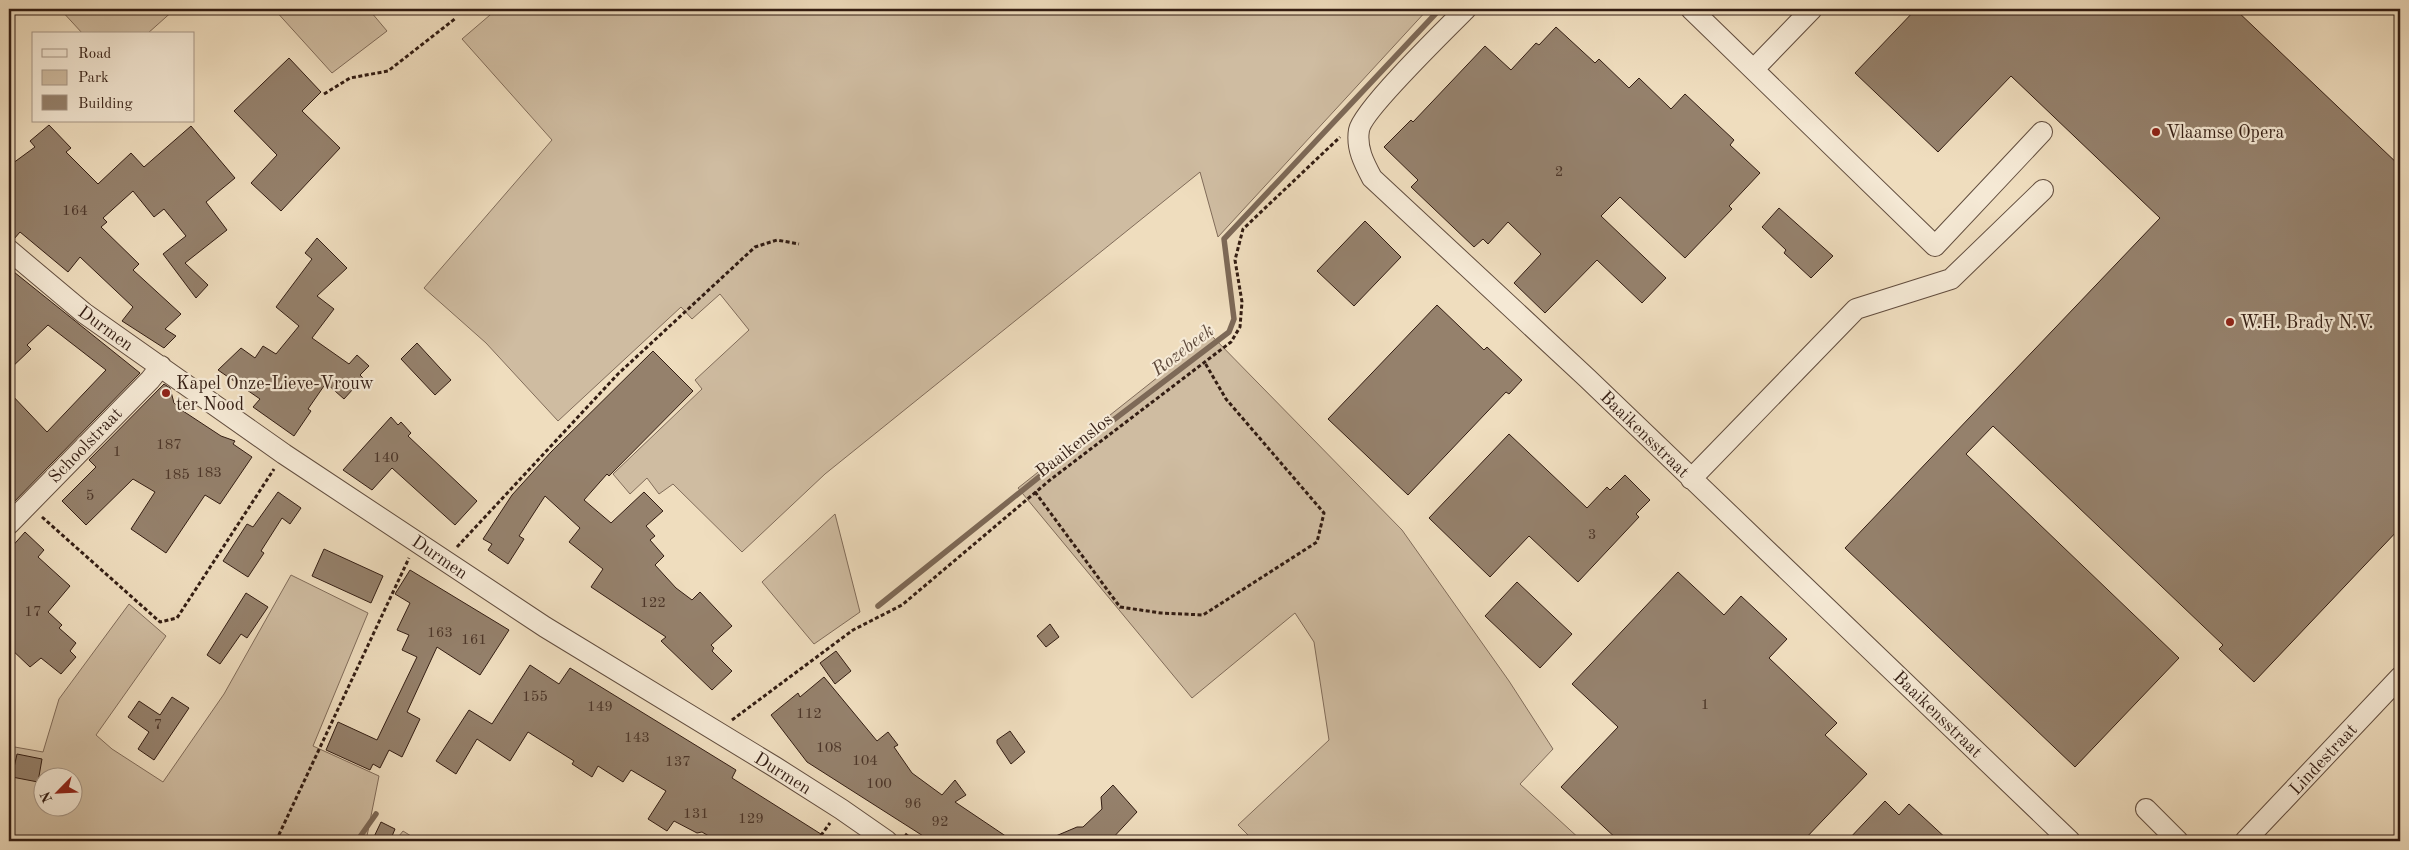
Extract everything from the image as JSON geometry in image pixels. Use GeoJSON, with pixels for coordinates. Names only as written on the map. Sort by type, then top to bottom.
{"type":"FeatureCollection","features":[{"type":"Feature","properties":{"kind":"street"},"geometry":{"type":"LineString","coordinates":[[1359,129],[1374,105],[1466,9]]}},
{"type":"Feature","properties":{"kind":"street"},"geometry":{"type":"LineString","coordinates":[[1691,9],[1934,246],[2042,132]]}},
{"type":"Feature","properties":{"kind":"street"},"geometry":{"type":"LineString","coordinates":[[1754,69],[1812,9]]}},
{"type":"Feature","properties":{"kind":"street","name":"Baaikensstraat"},"geometry":{"type":"LineString","coordinates":[[1359,129],[1360,154],[1372,178],[1587,378],[2070,841]]}},
{"type":"Feature","properties":{"kind":"street"},"geometry":{"type":"LineString","coordinates":[[1691,479],[1856,308],[1950,279],[2043,190]]}},
{"type":"Feature","properties":{"kind":"street","name":"Durmen"},"geometry":{"type":"LineString","coordinates":[[9,250],[84,312],[161,366],[185,386],[284,454],[545,627],[841,808],[887,841]]}},
{"type":"Feature","properties":{"kind":"street","name":"Schoolstraat"},"geometry":{"type":"LineString","coordinates":[[9,524],[150,380],[161,366]]}},
{"type":"Feature","properties":{"kind":"street","name":"Lindestraat"},"geometry":{"type":"LineString","coordinates":[[2245,841],[2400,677]]}},
{"type":"Feature","properties":{"kind":"street"},"geometry":{"type":"LineString","coordinates":[[2146,809],[2178,841]]}},
{"type":"Feature","properties":{"kind":"path"},"geometry":{"type":"LineString","coordinates":[[324,94],[350,78],[388,71],[456,18]]}},
{"type":"Feature","properties":{"kind":"path","name":"Baaikenslos"},"geometry":{"type":"LineString","coordinates":[[716,732],[853,630],[902,605],[1035,492],[1231,342],[1240,327],[1242,302],[1236,260],[1243,229],[1344,134],[1359,129]]}},
{"type":"Feature","properties":{"kind":"path"},"geometry":{"type":"LineString","coordinates":[[445,561],[543,452],[618,374],[754,247],[777,240],[799,244]]}},
{"type":"Feature","properties":{"kind":"path"},"geometry":{"type":"LineString","coordinates":[[1035,492],[1120,607],[1161,613],[1203,615],[1317,542],[1324,513],[1226,399],[1205,362]]}},
{"type":"Feature","properties":{"kind":"path"},"geometry":{"type":"LineString","coordinates":[[28,504],[160,622],[177,618],[284,454]]}},
{"type":"Feature","properties":{"kind":"path"},"geometry":{"type":"LineString","coordinates":[[276,841],[417,542]]}},
{"type":"Feature","properties":{"kind":"green space"},"geometry":{"type":"Polygon","coordinates":[[[60,9],[175,9],[149,32],[81,32],[60,9]]]}},
{"type":"Feature","properties":{"kind":"green space"},"geometry":{"type":"Polygon","coordinates":[[[274,9],[374,9],[371,12],[387,31],[332,73],[274,9]]]}},
{"type":"Feature","properties":{"kind":"green space"},"geometry":{"type":"Polygon","coordinates":[[[497,9],[1428,9],[1218,237],[1200,172],[825,474],[742,552],[673,484],[659,494],[647,478],[630,494],[613,474],[702,389],[695,380],[749,330],[720,294],[692,319],[681,307],[558,421],[486,343],[424,288],[552,140],[462,39],[497,9]]]}},
{"type":"Feature","properties":{"kind":"green space"},"geometry":{"type":"Polygon","coordinates":[[[1211,335],[1402,530],[1509,681],[1553,749],[1520,784],[1582,841],[1254,841],[1238,825],[1329,740],[1314,642],[1295,613],[1192,698],[1018,488],[1211,335]]]}},
{"type":"Feature","properties":{"kind":"green space"},"geometry":{"type":"Polygon","coordinates":[[[835,514],[860,612],[814,644],[762,582],[835,514]]]}},
{"type":"Feature","properties":{"kind":"green space"},"geometry":{"type":"Polygon","coordinates":[[[291,575],[368,613],[313,746],[379,776],[367,836],[376,841],[9,841],[9,746],[43,752],[59,699],[129,604],[166,636],[96,735],[112,749],[163,782],[224,694],[291,575]]]}},
{"type":"Feature","properties":{"kind":"green space"},"geometry":{"type":"Polygon","coordinates":[[[403,831],[419,841],[395,841],[403,831]]]}},
{"type":"Feature","properties":{"kind":"building","name":"W.H. Brady N.V."},"geometry":{"type":"Polygon","coordinates":[[[1916,9],[2235,9],[2400,166],[2400,528],[2254,682],[2219,649],[2223,645],[1993,426],[1966,454],[2179,658],[2075,767],[1845,548],[2160,218],[2011,76],[1938,152],[1855,73],[1916,9]]]}},
{"type":"Feature","properties":{"kind":"building"},"geometry":{"type":"Polygon","coordinates":[[[1556,27],[1595,63],[1599,59],[1629,88],[1639,78],[1671,109],[1685,94],[1734,140],[1730,145],[1760,173],[1729,206],[1732,209],[1685,258],[1620,197],[1601,216],[1666,278],[1642,303],[1597,260],[1545,313],[1514,283],[1541,254],[1508,222],[1488,244],[1483,239],[1474,247],[1411,187],[1418,180],[1384,147],[1411,120],[1413,122],[1485,46],[1511,70],[1536,43],[1539,45],[1556,27]]]}},
{"type":"Feature","properties":{"kind":"building"},"geometry":{"type":"Polygon","coordinates":[[[289,58],[321,92],[302,111],[340,148],[281,211],[251,183],[277,155],[234,111],[289,58]]]}},
{"type":"Feature","properties":{"kind":"building"},"geometry":{"type":"Polygon","coordinates":[[[49,125],[71,148],[66,152],[98,184],[131,153],[144,167],[191,126],[235,178],[206,202],[227,230],[185,263],[208,285],[196,298],[163,254],[186,236],[164,209],[154,217],[133,191],[103,218],[107,222],[101,227],[139,264],[133,270],[181,314],[165,329],[176,336],[164,348],[122,321],[133,307],[80,257],[68,272],[20,232],[14,239],[9,238],[9,166],[35,147],[30,141],[49,125]]]}},
{"type":"Feature","properties":{"kind":"building"},"geometry":{"type":"Polygon","coordinates":[[[1779,208],[1833,256],[1811,278],[1784,253],[1786,250],[1762,227],[1779,208]]]}},
{"type":"Feature","properties":{"kind":"building"},"geometry":{"type":"Polygon","coordinates":[[[1365,221],[1401,257],[1354,306],[1317,271],[1365,221]]]}},
{"type":"Feature","properties":{"kind":"building"},"geometry":{"type":"Polygon","coordinates":[[[317,238],[347,268],[317,296],[334,309],[312,338],[349,364],[357,355],[369,366],[360,375],[363,378],[344,399],[326,383],[308,409],[311,411],[294,436],[253,407],[260,399],[218,370],[241,348],[255,358],[263,346],[276,354],[299,326],[276,307],[312,259],[305,253],[317,238]]]}},
{"type":"Feature","properties":{"kind":"building"},"geometry":{"type":"Polygon","coordinates":[[[9,268],[140,373],[9,507],[9,392],[47,432],[106,370],[48,325],[27,345],[31,349],[9,370],[9,268]]]}},
{"type":"Feature","properties":{"kind":"building"},"geometry":{"type":"Polygon","coordinates":[[[1437,305],[1484,350],[1487,347],[1522,380],[1509,394],[1506,392],[1408,495],[1328,419],[1437,305]]]}},
{"type":"Feature","properties":{"kind":"building"},"geometry":{"type":"Polygon","coordinates":[[[417,343],[451,380],[435,395],[401,359],[417,343]]]}},
{"type":"Feature","properties":{"kind":"building"},"geometry":{"type":"Polygon","coordinates":[[[653,351],[693,391],[609,476],[607,474],[584,500],[611,523],[644,492],[663,511],[646,526],[655,536],[650,540],[664,556],[655,565],[676,588],[692,600],[700,592],[732,626],[711,645],[714,648],[712,651],[732,671],[712,690],[661,641],[666,637],[591,587],[603,569],[569,542],[580,528],[545,496],[519,536],[524,539],[508,564],[488,550],[492,544],[483,539],[512,495],[551,452],[653,351]]]}},
{"type":"Feature","properties":{"kind":"building"},"geometry":{"type":"Polygon","coordinates":[[[164,384],[170,388],[174,403],[183,411],[221,436],[235,441],[233,444],[252,457],[220,504],[205,495],[166,553],[131,529],[155,492],[133,479],[86,525],[62,501],[96,467],[89,460],[164,384]]]}},
{"type":"Feature","properties":{"kind":"building"},"geometry":{"type":"Polygon","coordinates":[[[391,417],[398,425],[401,422],[411,433],[408,436],[477,501],[455,525],[392,468],[372,490],[343,470],[391,417]]]}},
{"type":"Feature","properties":{"kind":"building"},"geometry":{"type":"Polygon","coordinates":[[[1509,434],[1587,508],[1607,487],[1610,490],[1625,475],[1650,500],[1636,514],[1639,517],[1578,582],[1529,536],[1490,577],[1429,518],[1509,434]]]}},
{"type":"Feature","properties":{"kind":"building"},"geometry":{"type":"Polygon","coordinates":[[[278,492],[301,508],[290,524],[282,518],[261,551],[264,553],[248,577],[223,561],[247,524],[253,527],[278,492]]]}},
{"type":"Feature","properties":{"kind":"building"},"geometry":{"type":"Polygon","coordinates":[[[25,532],[44,550],[38,557],[70,586],[48,612],[62,625],[59,628],[76,643],[70,651],[76,657],[61,674],[41,658],[30,667],[9,647],[9,550],[25,532]]]}},
{"type":"Feature","properties":{"kind":"building"},"geometry":{"type":"Polygon","coordinates":[[[324,549],[383,576],[371,603],[312,576],[324,549]]]}},
{"type":"Feature","properties":{"kind":"building"},"geometry":{"type":"Polygon","coordinates":[[[410,570],[509,630],[480,675],[437,647],[407,712],[420,719],[402,757],[389,750],[380,768],[373,764],[370,770],[326,750],[338,722],[377,740],[417,657],[402,650],[409,635],[397,630],[410,603],[395,594],[410,570]]]}},
{"type":"Feature","properties":{"kind":"building"},"geometry":{"type":"Polygon","coordinates":[[[1678,572],[1724,615],[1741,596],[1787,639],[1769,658],[1837,723],[1825,735],[1867,774],[1803,841],[1619,841],[1561,787],[1618,727],[1572,684],[1678,572]]]}},
{"type":"Feature","properties":{"kind":"building"},"geometry":{"type":"Polygon","coordinates":[[[1517,582],[1572,634],[1540,668],[1485,616],[1517,582]]]}},
{"type":"Feature","properties":{"kind":"building"},"geometry":{"type":"Polygon","coordinates":[[[246,593],[268,607],[247,638],[241,634],[220,664],[207,655],[246,593]]]}},
{"type":"Feature","properties":{"kind":"building"},"geometry":{"type":"Polygon","coordinates":[[[1050,624],[1059,637],[1046,647],[1037,636],[1050,624]]]}},
{"type":"Feature","properties":{"kind":"building"},"geometry":{"type":"Polygon","coordinates":[[[836,651],[851,671],[835,684],[820,663],[836,651]]]}},
{"type":"Feature","properties":{"kind":"building"},"geometry":{"type":"Polygon","coordinates":[[[530,665],[559,684],[570,668],[736,770],[732,778],[832,841],[717,841],[702,832],[697,833],[674,821],[667,831],[648,819],[666,791],[631,770],[623,782],[598,766],[592,777],[572,764],[574,761],[528,732],[510,761],[477,739],[456,774],[436,761],[469,710],[492,724],[530,665]]]}},
{"type":"Feature","properties":{"kind":"building"},"geometry":{"type":"Polygon","coordinates":[[[824,677],[877,741],[888,732],[898,745],[894,747],[912,773],[942,795],[955,780],[966,795],[955,802],[1013,841],[931,841],[807,762],[771,715],[798,693],[800,697],[824,677]]]}},
{"type":"Feature","properties":{"kind":"building"},"geometry":{"type":"Polygon","coordinates":[[[172,697],[189,708],[154,760],[138,749],[149,732],[128,717],[139,701],[160,715],[172,697]]]}},
{"type":"Feature","properties":{"kind":"building"},"geometry":{"type":"Polygon","coordinates":[[[1010,731],[1025,752],[1011,764],[997,743],[997,740],[1010,731]]]}},
{"type":"Feature","properties":{"kind":"building"},"geometry":{"type":"Polygon","coordinates":[[[17,754],[42,759],[40,768],[32,768],[32,781],[12,777],[17,754]]]}},
{"type":"Feature","properties":{"kind":"building"},"geometry":{"type":"Polygon","coordinates":[[[1113,785],[1137,812],[1110,841],[1044,841],[1077,827],[1083,827],[1102,809],[1101,797],[1113,785]]]}},
{"type":"Feature","properties":{"kind":"building"},"geometry":{"type":"Polygon","coordinates":[[[1885,801],[1899,815],[1909,804],[1949,841],[1847,841],[1885,801]]]}},
{"type":"Feature","properties":{"kind":"building"},"geometry":{"type":"Polygon","coordinates":[[[381,822],[395,829],[390,841],[372,841],[381,822]]]}},
{"type":"Feature","properties":{"kind":"waterway","name":"Rozebeek"},"geometry":{"type":"LineString","coordinates":[[878,606],[1049,469],[1229,332],[1234,319],[1224,239],[1440,9]]}},
{"type":"Feature","properties":{"kind":"waterway","name":"Rozebeek"},"geometry":{"type":"LineString","coordinates":[[357,841],[376,814]]}},
{"type":"Feature","properties":{"kind":"place","name":"Vlaamse Opera"},"geometry":{"type":"Point","coordinates":[2156,132]}},
{"type":"Feature","properties":{"kind":"place","name":"W.H. Brady N.V."},"geometry":{"type":"Point","coordinates":[2230,322]}},
{"type":"Feature","properties":{"kind":"place","name":"Kapel Onze-Lieve-Vrouw ter Nood"},"geometry":{"type":"Point","coordinates":[166,393]}}]}
